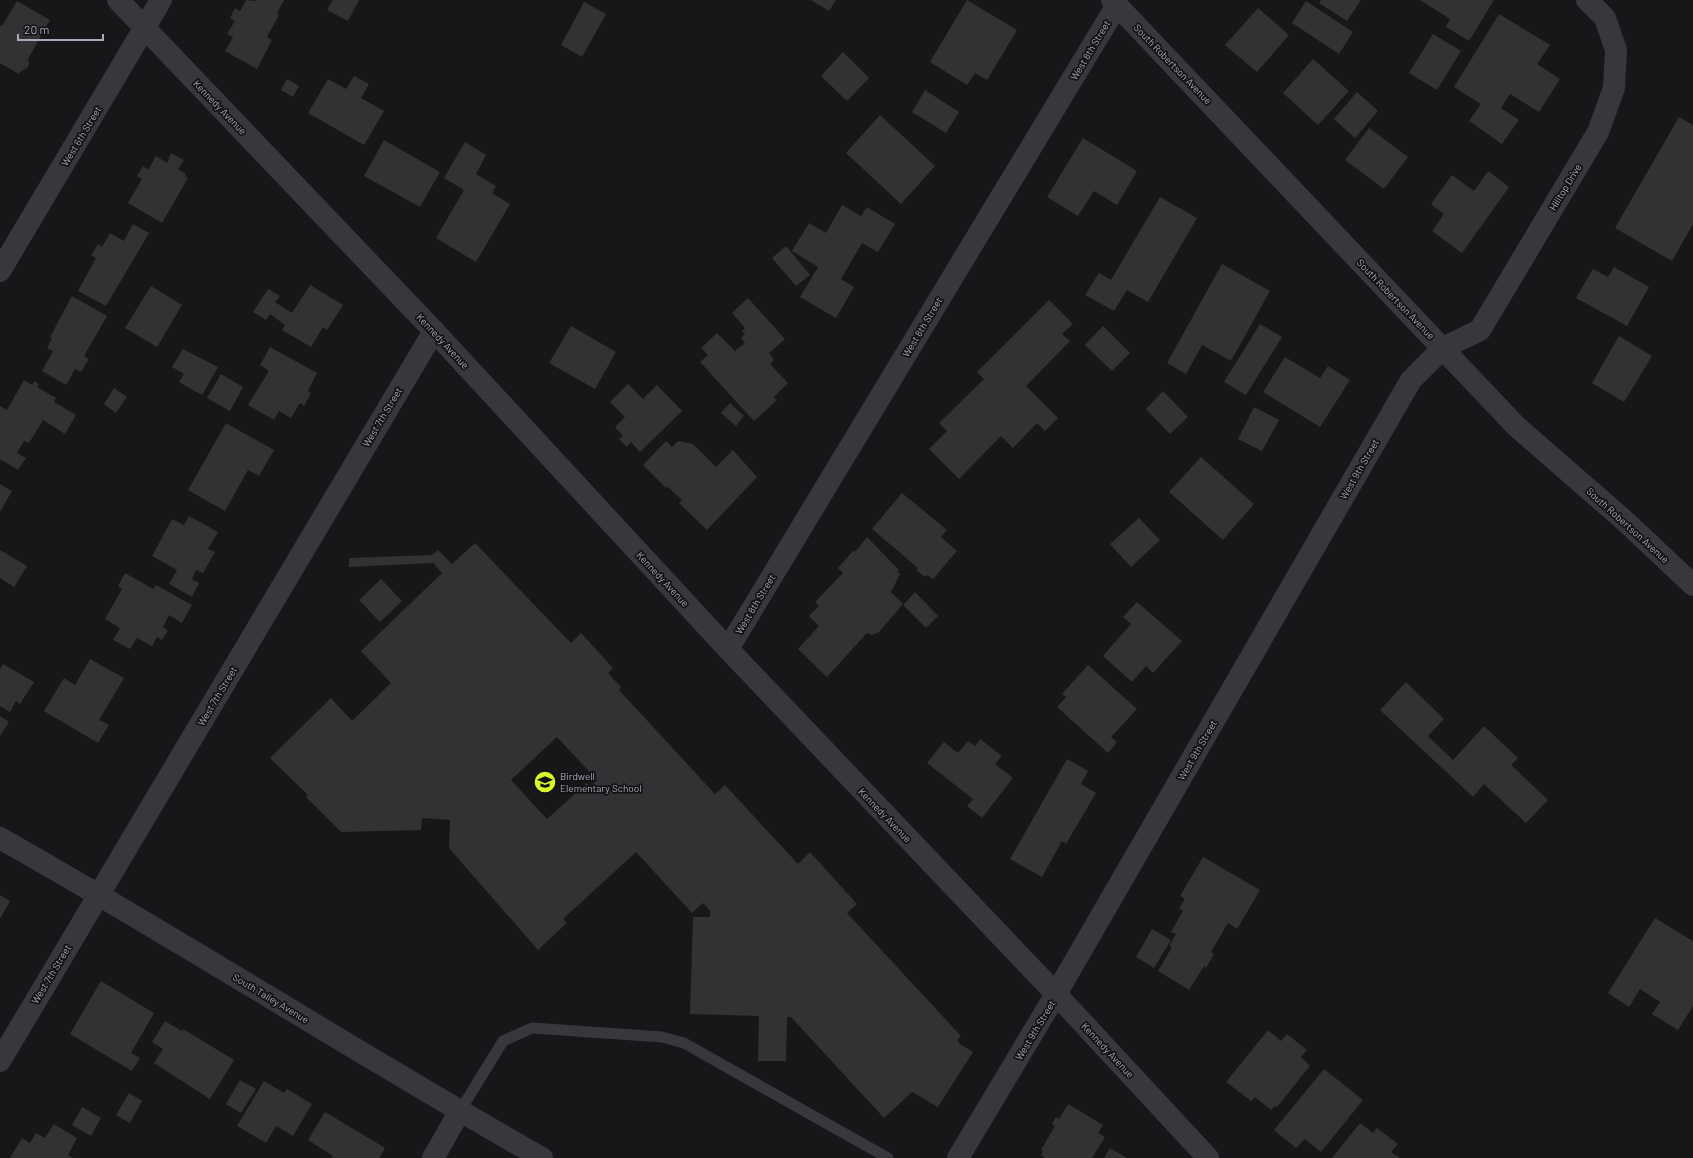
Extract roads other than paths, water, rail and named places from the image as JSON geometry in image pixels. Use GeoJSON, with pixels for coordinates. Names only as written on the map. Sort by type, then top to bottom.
{"type":"FeatureCollection","features":[{"type":"Feature","properties":{"kind":"street","name":"Kennedy Avenue"},"geometry":{"type":"LineString","coordinates":[[118,0],[434,331],[728,650],[1056,994],[1208,1158]]}},
{"type":"Feature","properties":{"kind":"street","name":"West 6th Street"},"geometry":{"type":"LineString","coordinates":[[0,271],[161,0]]}},
{"type":"Feature","properties":{"kind":"street","name":"Hilltop Drive"},"geometry":{"type":"LineString","coordinates":[[1443,348],[1480,330],[1598,132],[1614,88],[1616,50],[1605,18],[1587,0]]}},
{"type":"Feature","properties":{"kind":"street","name":"South Robertson Avenue"},"geometry":{"type":"LineString","coordinates":[[1114,2],[1516,426],[1625,521],[1693,585]]}},
{"type":"Feature","properties":{"kind":"street","name":"West 8th Street"},"geometry":{"type":"LineString","coordinates":[[728,650],[1114,2]]}},
{"type":"Feature","properties":{"kind":"street","name":"West 7th Street"},"geometry":{"type":"LineString","coordinates":[[0,1061],[434,331]]}},
{"type":"Feature","properties":{"kind":"street","name":"West 9th Street"},"geometry":{"type":"LineString","coordinates":[[958,1158],[1056,994],[1411,380],[1443,348]]}},
{"type":"Feature","properties":{"kind":"street","name":"South Talley Avenue"},"geometry":{"type":"LineString","coordinates":[[0,838],[99,894],[460,1111],[542,1158]]}},
{"type":"Feature","properties":{"kind":"street"},"geometry":{"type":"LineString","coordinates":[[433,1158],[460,1111]]}},
{"type":"Feature","properties":{"kind":"lane"},"geometry":{"type":"LineString","coordinates":[[460,1111],[503,1041],[532,1028],[662,1037],[684,1043],[888,1158]]}},
{"type":"Feature","properties":{"kind":"place","name":"Birdwell Elementary School"},"geometry":{"type":"Point","coordinates":[545,782]}}]}
